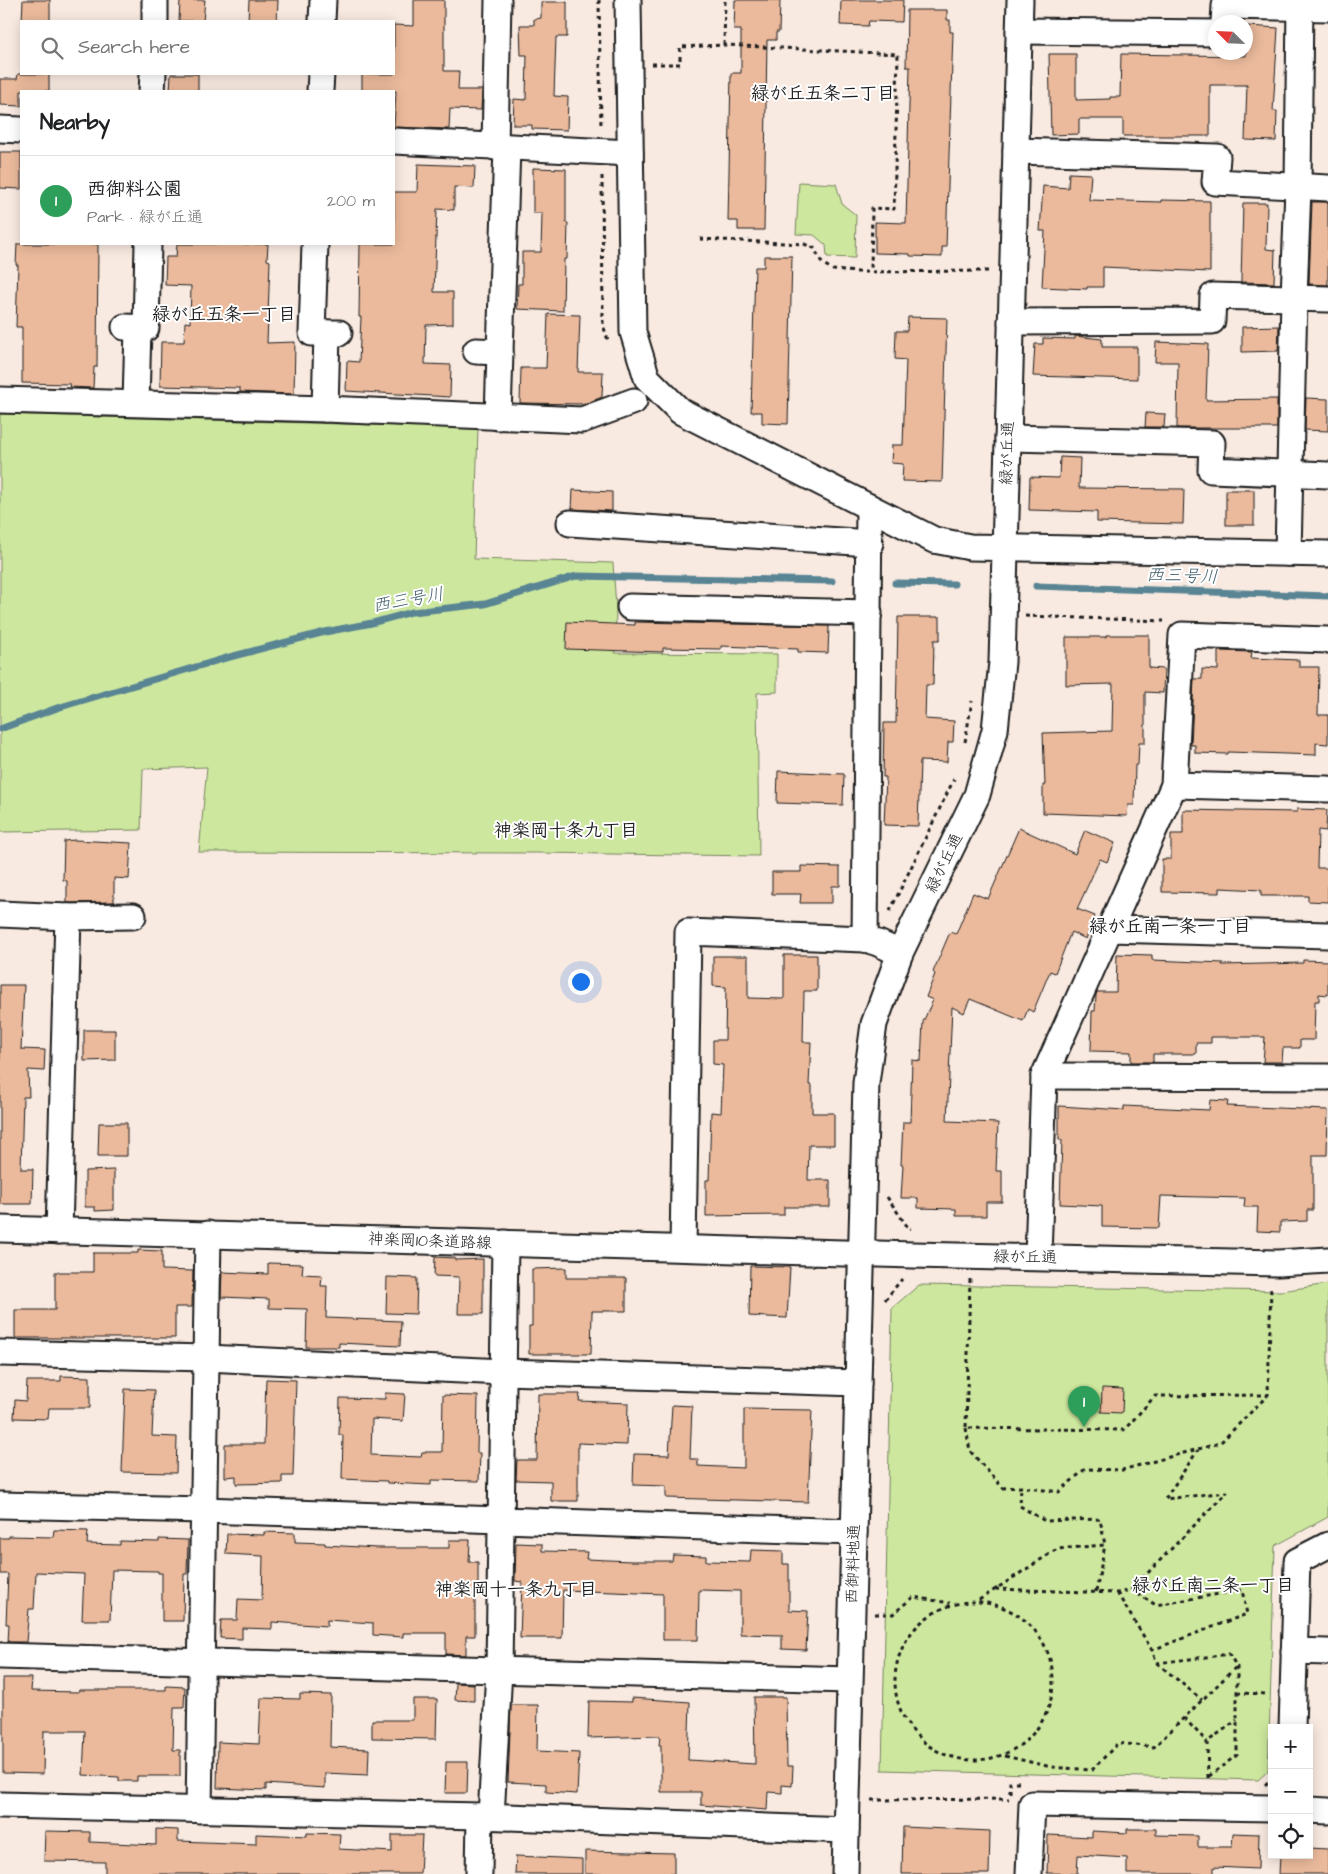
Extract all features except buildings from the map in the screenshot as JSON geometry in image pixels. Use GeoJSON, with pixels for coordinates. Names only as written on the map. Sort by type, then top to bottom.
{"type":"FeatureCollection","features":[{"type":"Feature","properties":{"kind":"street"},"geometry":{"type":"LineString","coordinates":[[154,20],[155,0]]}},
{"type":"Feature","properties":{"kind":"street"},"geometry":{"type":"LineString","coordinates":[[322,20],[323,0]]}},
{"type":"Feature","properties":{"kind":"street"},"geometry":{"type":"LineString","coordinates":[[498,0],[501,147],[498,417]]}},
{"type":"Feature","properties":{"kind":"street"},"geometry":{"type":"LineString","coordinates":[[628,0],[633,332],[648,378],[680,411],[934,540],[970,547],[1328,554]]}},
{"type":"Feature","properties":{"kind":"street","name":"緑が丘通"},"geometry":{"type":"LineString","coordinates":[[1020,0],[1002,662],[995,730],[977,795],[900,953],[874,1024],[868,1073],[861,1253],[1278,1264],[1328,1260]]}},
{"type":"Feature","properties":{"kind":"street"},"geometry":{"type":"LineString","coordinates":[[1225,14],[1300,4],[1328,8]]}},
{"type":"Feature","properties":{"kind":"street"},"geometry":{"type":"LineString","coordinates":[[1288,553],[1298,187],[1300,4]]}},
{"type":"Feature","properties":{"kind":"street"},"geometry":{"type":"LineString","coordinates":[[1019,31],[1208,33]]}},
{"type":"Feature","properties":{"kind":"street"},"geometry":{"type":"LineString","coordinates":[[152,90],[153,75]]}},
{"type":"Feature","properties":{"kind":"street"},"geometry":{"type":"LineString","coordinates":[[320,90],[321,75]]}},
{"type":"Feature","properties":{"kind":"street"},"geometry":{"type":"LineString","coordinates":[[0,129],[20,130]]}},
{"type":"Feature","properties":{"kind":"street"},"geometry":{"type":"LineString","coordinates":[[395,141],[630,153]]}},
{"type":"Feature","properties":{"kind":"street"},"geometry":{"type":"LineString","coordinates":[[1016,151],[1217,157],[1214,182],[1328,188]]}},
{"type":"Feature","properties":{"kind":"street"},"geometry":{"type":"LineString","coordinates":[[136,403],[131,328],[146,328],[148,245]]}},
{"type":"Feature","properties":{"kind":"street"},"geometry":{"type":"LineString","coordinates":[[315,245],[312,333],[333,333],[325,409]]}},
{"type":"Feature","properties":{"kind":"street"},"geometry":{"type":"LineString","coordinates":[[1011,322],[1212,322],[1213,296],[1328,299]]}},
{"type":"Feature","properties":{"kind":"street"},"geometry":{"type":"LineString","coordinates":[[476,351],[500,352]]}},
{"type":"Feature","properties":{"kind":"street"},"geometry":{"type":"LineString","coordinates":[[0,400],[325,409],[582,420],[634,401]]}},
{"type":"Feature","properties":{"kind":"street"},"geometry":{"type":"LineString","coordinates":[[1008,438],[1212,443],[1211,470],[1328,475]]}},
{"type":"Feature","properties":{"kind":"street"},"geometry":{"type":"LineString","coordinates":[[865,939],[869,507]]}},
{"type":"Feature","properties":{"kind":"street"},"geometry":{"type":"LineString","coordinates":[[570,523],[870,543]]}},
{"type":"Feature","properties":{"kind":"street"},"geometry":{"type":"LineString","coordinates":[[630,607],[869,613]]}},
{"type":"Feature","properties":{"kind":"street"},"geometry":{"type":"LineString","coordinates":[[1038,1257],[1044,1076],[1174,785],[1182,635],[1328,640]]}},
{"type":"Feature","properties":{"kind":"street"},"geometry":{"type":"LineString","coordinates":[[1174,785],[1328,789]]}},
{"type":"Feature","properties":{"kind":"street"},"geometry":{"type":"LineString","coordinates":[[0,914],[68,917],[133,916]]}},
{"type":"Feature","properties":{"kind":"street"},"geometry":{"type":"LineString","coordinates":[[59,1231],[68,917]]}},
{"type":"Feature","properties":{"kind":"street"},"geometry":{"type":"LineString","coordinates":[[1110,929],[1328,935]]}},
{"type":"Feature","properties":{"kind":"street"},"geometry":{"type":"LineString","coordinates":[[683,1248],[688,932],[865,939],[900,953]]}},
{"type":"Feature","properties":{"kind":"street"},"geometry":{"type":"LineString","coordinates":[[1044,1076],[1328,1077]]}},
{"type":"Feature","properties":{"kind":"street","name":"神楽岡10条道路線"},"geometry":{"type":"LineString","coordinates":[[0,1228],[861,1253]]}},
{"type":"Feature","properties":{"kind":"street"},"geometry":{"type":"LineString","coordinates":[[199,1810],[208,1234]]}},
{"type":"Feature","properties":{"kind":"street"},"geometry":{"type":"LineString","coordinates":[[479,1874],[498,1670],[505,1243]]}},
{"type":"Feature","properties":{"kind":"street","name":"西御料地通"},"geometry":{"type":"LineString","coordinates":[[845,1874],[861,1253]]}},
{"type":"Feature","properties":{"kind":"street"},"geometry":{"type":"LineString","coordinates":[[0,1353],[206,1358],[504,1372],[858,1383]]}},
{"type":"Feature","properties":{"kind":"street"},"geometry":{"type":"LineString","coordinates":[[0,1505],[854,1532]]}},
{"type":"Feature","properties":{"kind":"street"},"geometry":{"type":"LineString","coordinates":[[1292,1724],[1297,1561],[1328,1545]]}},
{"type":"Feature","properties":{"kind":"street"},"geometry":{"type":"LineString","coordinates":[[1294,1651],[1328,1652]]}},
{"type":"Feature","properties":{"kind":"street"},"geometry":{"type":"LineString","coordinates":[[0,1656],[849,1680]]}},
{"type":"Feature","properties":{"kind":"street"},"geometry":{"type":"LineString","coordinates":[[1029,1874],[1032,1804],[1268,1808]]}},
{"type":"Feature","properties":{"kind":"street"},"geometry":{"type":"LineString","coordinates":[[0,1805],[485,1817],[846,1830]]}},
{"type":"Feature","properties":{"kind":"street"},"geometry":{"type":"LineString","coordinates":[[1313,1810],[1328,1811]]}},
{"type":"Feature","properties":{"kind":"path"},"geometry":{"type":"LineString","coordinates":[[599,0],[603,326],[609,344]]}},
{"type":"Feature","properties":{"kind":"path"},"geometry":{"type":"LineString","coordinates":[[724,45],[725,0]]}},
{"type":"Feature","properties":{"kind":"path"},"geometry":{"type":"LineString","coordinates":[[629,64],[680,64],[680,47],[724,45],[898,54],[894,209],[872,208],[871,271]]}},
{"type":"Feature","properties":{"kind":"path"},"geometry":{"type":"LineString","coordinates":[[700,239],[804,244],[814,248],[822,264],[833,270],[858,272],[988,271]]}},
{"type":"Feature","properties":{"kind":"path"},"geometry":{"type":"LineString","coordinates":[[1024,616],[1163,620],[1182,635]]}},
{"type":"Feature","properties":{"kind":"path"},"geometry":{"type":"LineString","coordinates":[[970,1277],[966,1428],[970,1451],[1003,1488],[1021,1487],[1059,1492],[1085,1469],[1122,1470],[1220,1444],[1268,1395],[1271,1281]]}},
{"type":"Feature","properties":{"kind":"path"},"geometry":{"type":"LineString","coordinates":[[966,1428],[1124,1430],[1155,1396],[1268,1395]]}},
{"type":"Feature","properties":{"kind":"path"},"geometry":{"type":"LineString","coordinates":[[995,1589],[1117,1593],[1130,1590],[1227,1492],[1164,1499],[1198,1449]]}},
{"type":"Feature","properties":{"kind":"path"},"geometry":{"type":"LineString","coordinates":[[1021,1487],[1020,1506],[1045,1521],[1100,1519],[1105,1545],[1096,1592]]}},
{"type":"Feature","properties":{"kind":"path"},"geometry":{"type":"LineString","coordinates":[[873,1614],[893,1614],[913,1597],[950,1604],[979,1600],[1057,1549],[1105,1545]]}},
{"type":"Feature","properties":{"kind":"path"},"geometry":{"type":"LineString","coordinates":[[1130,1590],[1156,1606],[1242,1590],[1247,1614],[1152,1650]]}},
{"type":"Feature","properties":{"kind":"path"},"geometry":{"type":"LineString","coordinates":[[1117,1593],[1152,1650],[1156,1663],[1202,1700]]}},
{"type":"Feature","properties":{"kind":"path"},"geometry":{"type":"LineString","coordinates":[[950,1604],[921,1620],[898,1654],[895,1698],[915,1737],[943,1756],[978,1762],[1004,1756],[1037,1732],[1054,1688],[1046,1644],[1019,1614],[979,1600]]}},
{"type":"Feature","properties":{"kind":"path"},"geometry":{"type":"LineString","coordinates":[[1156,1663],[1229,1654],[1237,1667],[1237,1755],[1208,1777]]}},
{"type":"Feature","properties":{"kind":"path"},"geometry":{"type":"LineString","coordinates":[[1004,1756],[1051,1767],[1092,1770],[1118,1743],[1154,1747],[1237,1667]]}},
{"type":"Feature","properties":{"kind":"path"},"geometry":{"type":"LineString","coordinates":[[1237,1693],[1277,1694]]}},
{"type":"Feature","properties":{"kind":"path"},"geometry":{"type":"LineString","coordinates":[[1184,1718],[1208,1742],[1207,1786]]}},
{"type":"Feature","properties":{"kind":"path"},"geometry":{"type":"LineString","coordinates":[[1208,1742],[1237,1720]]}},
{"type":"Feature","properties":{"kind":"path"},"geometry":{"type":"LineString","coordinates":[[868,1800],[1010,1799],[1032,1804]]}},
{"type":"Feature","properties":{"kind":"green space"},"geometry":{"type":"Polygon","coordinates":[[[799,182],[836,184],[842,204],[856,215],[855,258],[827,257],[826,245],[814,235],[796,234],[799,182]]]}},
{"type":"Feature","properties":{"kind":"green space"},"geometry":{"type":"Polygon","coordinates":[[[0,414],[478,428],[474,559],[613,563],[616,608],[615,653],[777,654],[777,692],[757,693],[759,856],[199,852],[207,767],[143,769],[141,830],[0,832],[0,414]]]}},
{"type":"Feature","properties":{"kind":"green space"},"geometry":{"type":"Polygon","coordinates":[[[1328,1284],[1328,1517],[1275,1546],[1268,1771],[1258,1780],[882,1770],[892,1308],[919,1285],[1281,1291],[1328,1284]]]}},
{"type":"Feature","properties":{"kind":"waterway","name":"西三号川"},"geometry":{"type":"LineString","coordinates":[[0,729],[57,708],[226,658],[412,612],[485,604],[576,576],[832,581]]}},
{"type":"Feature","properties":{"kind":"waterway","name":"西三号川"},"geometry":{"type":"LineString","coordinates":[[895,583],[954,584]]}},
{"type":"Feature","properties":{"kind":"waterway","name":"西三号川"},"geometry":{"type":"LineString","coordinates":[[1036,586],[1328,596]]}},
{"type":"Feature","properties":{"kind":"place","name":"西御料公園"},"geometry":{"type":"Point","coordinates":[1084,1427]}},
{"type":"Feature","properties":{"kind":"district","name":"緑が丘五条二丁目"},"geometry":{"type":"Point","coordinates":[823,93]}},
{"type":"Feature","properties":{"kind":"district","name":"緑が丘五条一丁目"},"geometry":{"type":"Point","coordinates":[224,314]}},
{"type":"Feature","properties":{"kind":"district","name":"神楽岡十条九丁目"},"geometry":{"type":"Point","coordinates":[566,830]}},
{"type":"Feature","properties":{"kind":"district","name":"緑が丘南一条一丁目"},"geometry":{"type":"Point","coordinates":[1170,926]}},
{"type":"Feature","properties":{"kind":"district","name":"緑が丘南二条一丁目"},"geometry":{"type":"Point","coordinates":[1213,1585]}},
{"type":"Feature","properties":{"kind":"district","name":"神楽岡十一条九丁目"},"geometry":{"type":"Point","coordinates":[516,1589]}}]}
